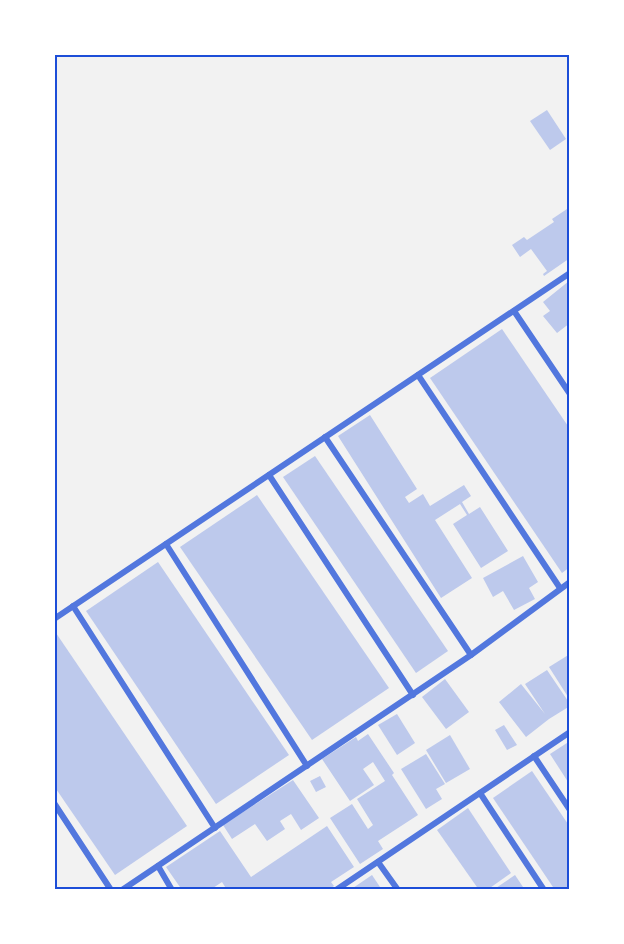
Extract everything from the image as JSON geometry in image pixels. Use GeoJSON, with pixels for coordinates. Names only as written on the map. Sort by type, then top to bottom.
{"type":"FeatureCollection","features":[{"type":"Feature","properties":{"kind":"street"},"geometry":{"type":"LineString","coordinates":[[54,619],[570,273]]}},
{"type":"Feature","properties":{"kind":"street"},"geometry":{"type":"LineString","coordinates":[[513,311],[570,394]]}},
{"type":"Feature","properties":{"kind":"street"},"geometry":{"type":"LineString","coordinates":[[418,375],[560,588]]}},
{"type":"Feature","properties":{"kind":"street"},"geometry":{"type":"LineString","coordinates":[[326,437],[471,655]]}},
{"type":"Feature","properties":{"kind":"street"},"geometry":{"type":"LineString","coordinates":[[269,475],[413,694]]}},
{"type":"Feature","properties":{"kind":"street"},"geometry":{"type":"LineString","coordinates":[[166,544],[307,766]]}},
{"type":"Feature","properties":{"kind":"street"},"geometry":{"type":"LineString","coordinates":[[122,890],[471,655],[570,582]]}},
{"type":"Feature","properties":{"kind":"street"},"geometry":{"type":"LineString","coordinates":[[73,606],[215,828]]}},
{"type":"Feature","properties":{"kind":"street"},"geometry":{"type":"LineString","coordinates":[[336,890],[570,732]]}},
{"type":"Feature","properties":{"kind":"street"},"geometry":{"type":"LineString","coordinates":[[534,756],[570,810]]}},
{"type":"Feature","properties":{"kind":"street"},"geometry":{"type":"LineString","coordinates":[[480,793],[544,890]]}},
{"type":"Feature","properties":{"kind":"street"},"geometry":{"type":"LineString","coordinates":[[54,803],[111,890]]}},
{"type":"Feature","properties":{"kind":"street"},"geometry":{"type":"LineString","coordinates":[[378,861],[398,890]]}},
{"type":"Feature","properties":{"kind":"street"},"geometry":{"type":"LineString","coordinates":[[158,866],[172,890]]}},
{"type":"Feature","properties":{"kind":"building"},"geometry":{"type":"Polygon","coordinates":[[[547,110],[566,139],[550,150],[530,121],[547,110]]]}},
{"type":"Feature","properties":{"kind":"building"},"geometry":{"type":"Polygon","coordinates":[[[570,207],[570,258],[544,276],[543,274],[547,271],[531,249],[520,257],[512,245],[524,237],[527,240],[554,222],[552,219],[570,207]]]}},
{"type":"Feature","properties":{"kind":"building"},"geometry":{"type":"Polygon","coordinates":[[[569,281],[570,323],[557,333],[543,316],[550,311],[543,302],[569,281]]]}},
{"type":"Feature","properties":{"kind":"building"},"geometry":{"type":"Polygon","coordinates":[[[502,329],[570,429],[570,567],[562,573],[430,378],[502,329]]]}},
{"type":"Feature","properties":{"kind":"building"},"geometry":{"type":"Polygon","coordinates":[[[370,415],[417,489],[405,497],[409,503],[423,494],[430,506],[464,485],[471,496],[462,502],[469,514],[480,507],[508,551],[481,568],[453,524],[467,515],[460,504],[435,520],[472,578],[441,598],[338,436],[370,415]]]}},
{"type":"Feature","properties":{"kind":"building"},"geometry":{"type":"Polygon","coordinates":[[[315,456],[448,651],[416,673],[283,477],[315,456]]]}},
{"type":"Feature","properties":{"kind":"building"},"geometry":{"type":"Polygon","coordinates":[[[257,495],[389,688],[312,740],[180,547],[257,495]]]}},
{"type":"Feature","properties":{"kind":"building"},"geometry":{"type":"Polygon","coordinates":[[[523,556],[538,582],[529,588],[535,599],[514,610],[503,591],[493,597],[483,578],[523,556]]]}},
{"type":"Feature","properties":{"kind":"building"},"geometry":{"type":"Polygon","coordinates":[[[158,562],[289,755],[216,804],[86,611],[158,562]]]}},
{"type":"Feature","properties":{"kind":"building"},"geometry":{"type":"Polygon","coordinates":[[[56,633],[187,826],[115,875],[54,786],[54,635],[56,633]]]}},
{"type":"Feature","properties":{"kind":"building"},"geometry":{"type":"Polygon","coordinates":[[[570,654],[570,700],[549,667],[570,654]]]}},
{"type":"Feature","properties":{"kind":"building"},"geometry":{"type":"Polygon","coordinates":[[[547,670],[570,706],[526,737],[499,702],[521,684],[545,714],[525,684],[547,670]]]}},
{"type":"Feature","properties":{"kind":"building"},"geometry":{"type":"Polygon","coordinates":[[[445,679],[469,712],[446,729],[422,697],[445,679]]]}},
{"type":"Feature","properties":{"kind":"building"},"geometry":{"type":"Polygon","coordinates":[[[397,714],[415,743],[397,755],[378,725],[397,714]]]}},
{"type":"Feature","properties":{"kind":"building"},"geometry":{"type":"Polygon","coordinates":[[[504,725],[517,745],[507,750],[495,730],[504,725]]]}},
{"type":"Feature","properties":{"kind":"building"},"geometry":{"type":"Polygon","coordinates":[[[368,734],[418,815],[378,841],[383,849],[360,864],[330,818],[352,804],[368,829],[373,825],[357,799],[385,781],[373,762],[363,769],[374,785],[350,801],[322,759],[356,737],[358,741],[368,734]]]}},
{"type":"Feature","properties":{"kind":"building"},"geometry":{"type":"Polygon","coordinates":[[[450,735],[470,769],[446,783],[426,750],[450,735]]]}},
{"type":"Feature","properties":{"kind":"building"},"geometry":{"type":"Polygon","coordinates":[[[570,741],[570,785],[550,754],[570,741]]]}},
{"type":"Feature","properties":{"kind":"building"},"geometry":{"type":"Polygon","coordinates":[[[426,754],[445,784],[436,789],[442,799],[426,809],[401,769],[426,754]]]}},
{"type":"Feature","properties":{"kind":"building"},"geometry":{"type":"Polygon","coordinates":[[[532,771],[570,827],[570,890],[555,890],[493,798],[532,771]]]}},
{"type":"Feature","properties":{"kind":"building"},"geometry":{"type":"Polygon","coordinates":[[[320,776],[326,787],[316,792],[310,781],[320,776]]]}},
{"type":"Feature","properties":{"kind":"building"},"geometry":{"type":"Polygon","coordinates":[[[293,780],[319,818],[301,830],[291,814],[280,821],[285,829],[267,841],[255,824],[232,839],[223,825],[293,780]]]}},
{"type":"Feature","properties":{"kind":"building"},"geometry":{"type":"Polygon","coordinates":[[[468,808],[511,873],[487,890],[479,890],[437,830],[468,808]]]}},
{"type":"Feature","properties":{"kind":"building"},"geometry":{"type":"Polygon","coordinates":[[[327,826],[354,867],[331,882],[334,886],[328,890],[227,890],[222,882],[210,890],[182,890],[166,867],[220,831],[251,877],[327,826]]]}},
{"type":"Feature","properties":{"kind":"building"},"geometry":{"type":"Polygon","coordinates":[[[372,875],[382,890],[350,890],[372,875]]]}},
{"type":"Feature","properties":{"kind":"building"},"geometry":{"type":"Polygon","coordinates":[[[515,875],[525,890],[493,890],[515,875]]]}}]}
